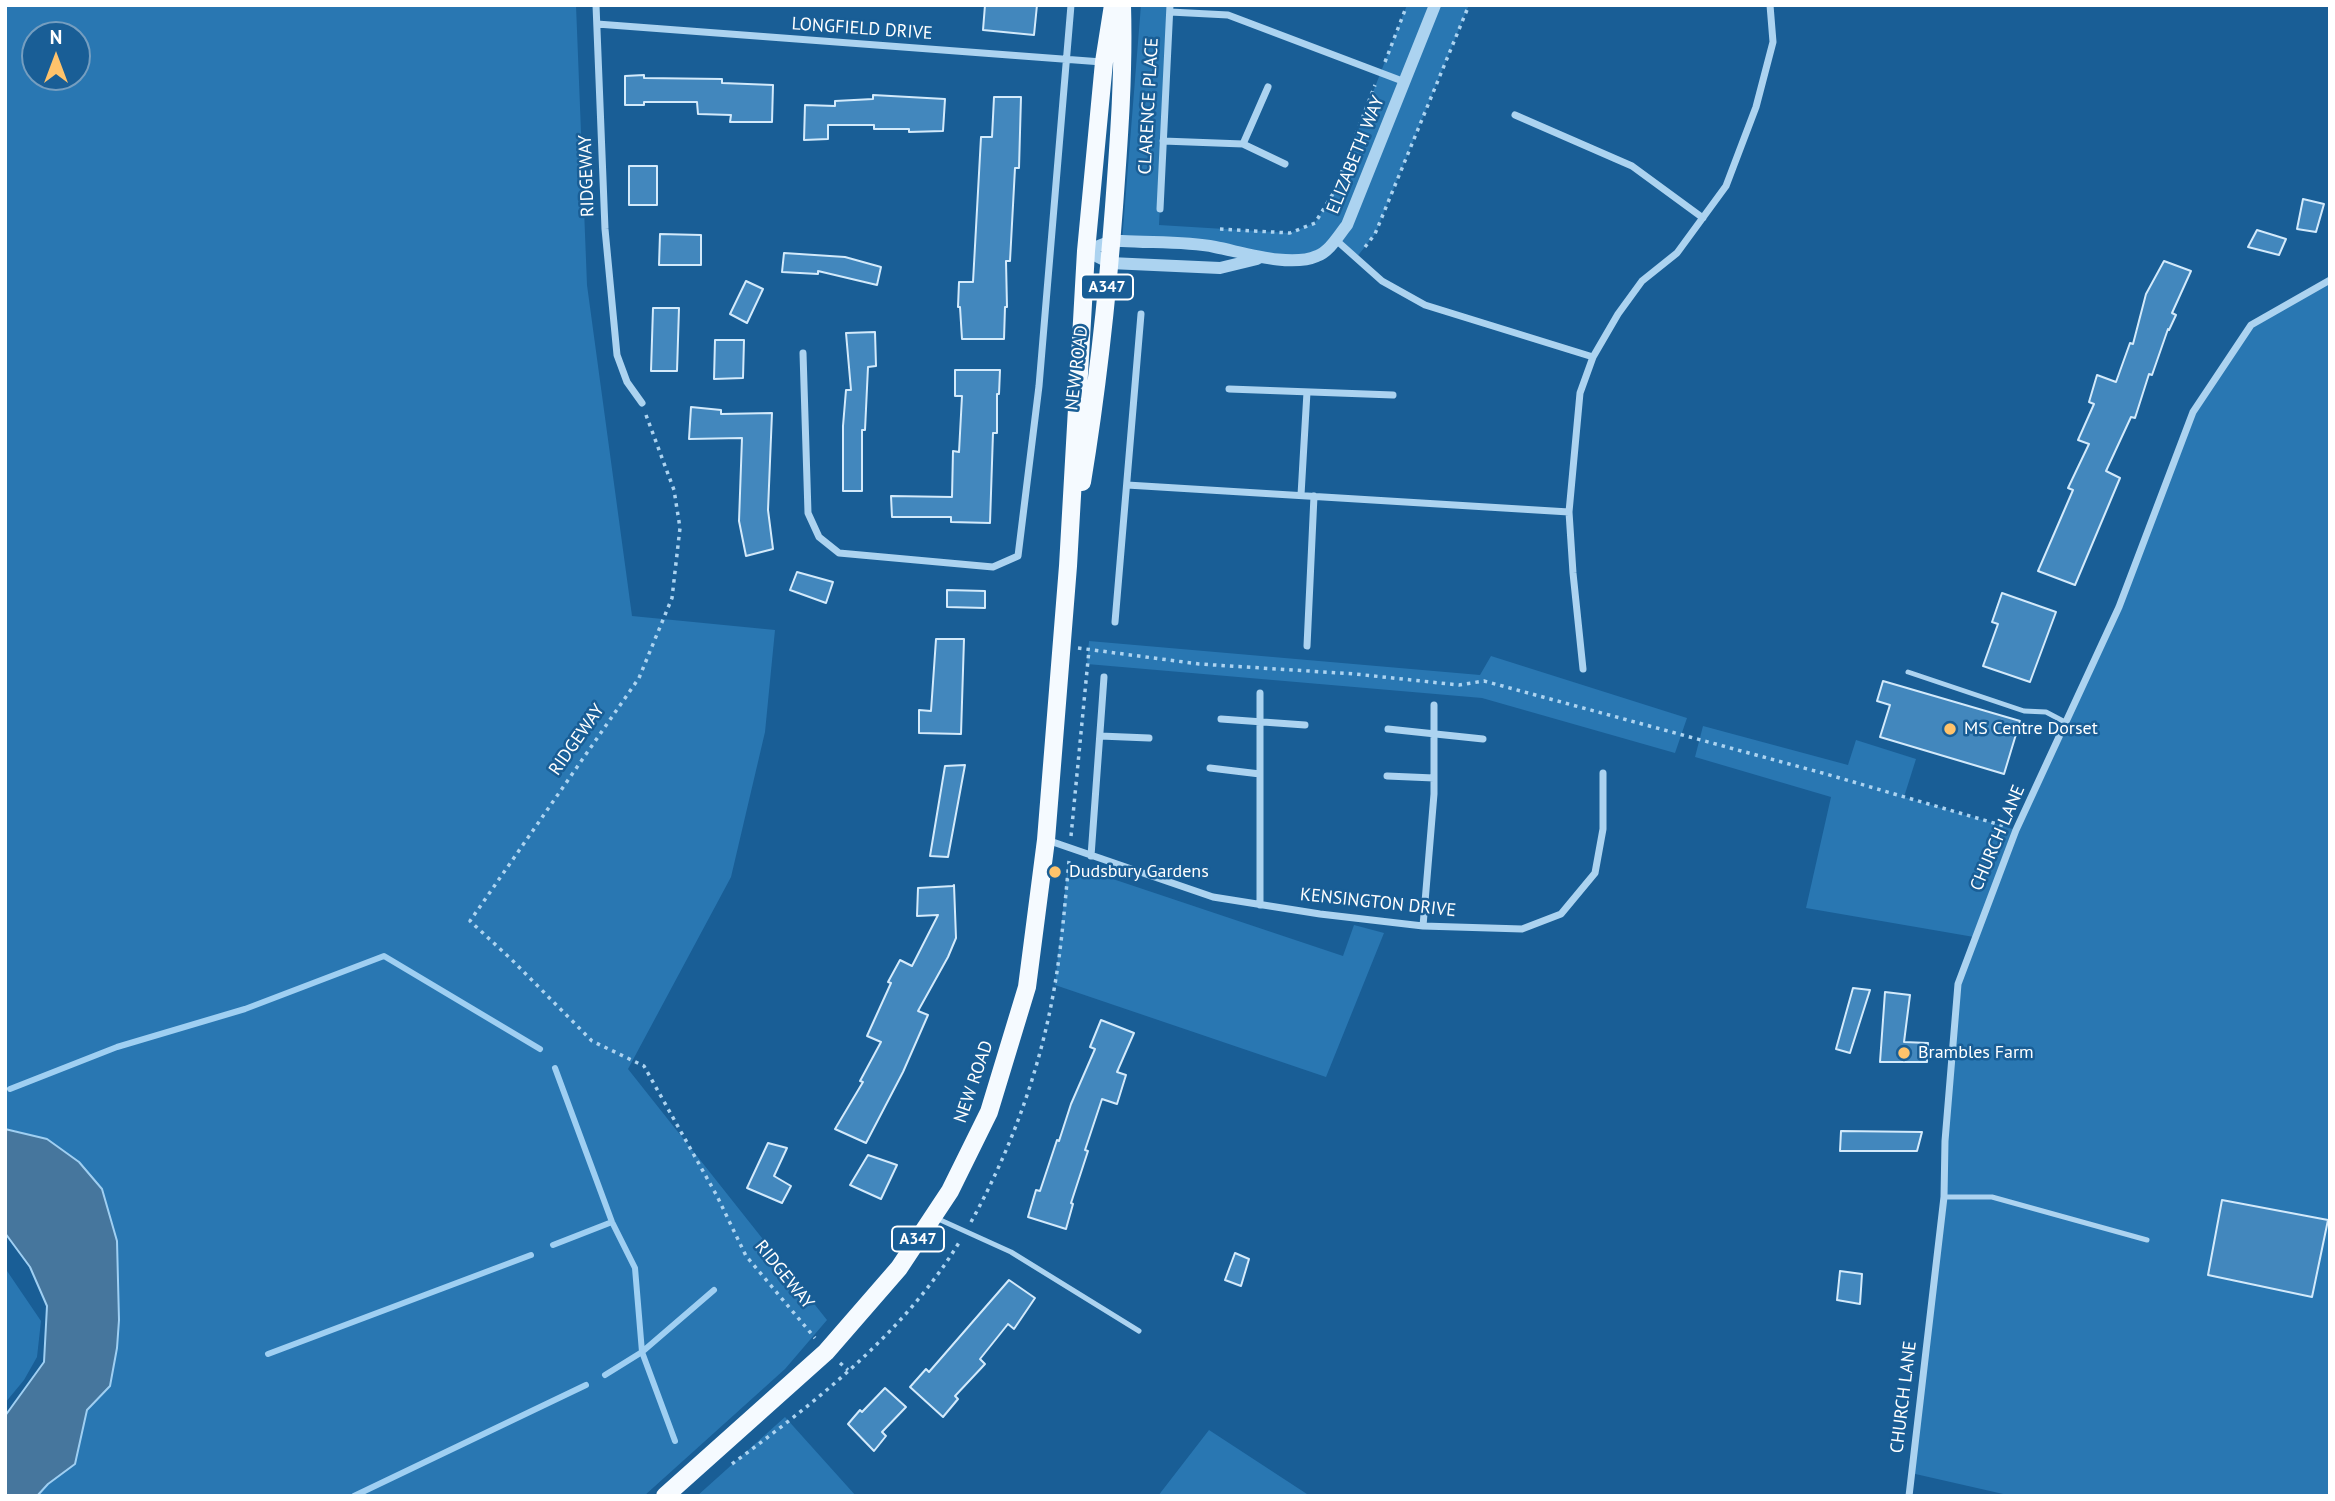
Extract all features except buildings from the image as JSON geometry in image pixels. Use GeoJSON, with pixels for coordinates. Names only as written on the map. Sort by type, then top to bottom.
{"type":"FeatureCollection","features":[{"type":"Feature","properties":{"kind":"main road","name":"NEW ROAD"},"geometry":{"type":"LineString","coordinates":[[665,1496],[826,1352],[899,1268],[950,1191],[989,1112],[1027,987],[1046,840],[1068,566],[1086,251],[1104,62],[1113,5]]}},
{"type":"Feature","properties":{"kind":"main road","name":"NEW ROAD"},"geometry":{"type":"LineString","coordinates":[[1068,566],[1097,390],[1110,263],[1124,64],[1122,5]]}},
{"type":"Feature","properties":{"kind":"street","name":"RIDGEWAY"},"geometry":{"type":"LineString","coordinates":[[596,5],[605,229],[617,355],[628,382],[642,403]]}},
{"type":"Feature","properties":{"kind":"street","name":"NEW ROAD"},"geometry":{"type":"LineString","coordinates":[[803,353],[808,513],[819,537],[839,553],[993,567],[1018,556],[1039,386],[1071,5]]}},
{"type":"Feature","properties":{"kind":"street","name":"ELIZABETH WAY"},"geometry":{"type":"LineString","coordinates":[[1086,251],[1110,263],[1220,268],[1260,258],[1314,258],[1325,252],[1347,225],[1435,5]]}},
{"type":"Feature","properties":{"kind":"street"},"geometry":{"type":"LineString","coordinates":[[1583,669],[1569,512],[1580,393],[1593,357],[1618,314],[1642,281],[1677,253],[1726,186],[1756,107],[1773,42],[1770,5]]}},
{"type":"Feature","properties":{"kind":"street"},"geometry":{"type":"LineString","coordinates":[[1170,9],[1228,15],[1405,82]]}},
{"type":"Feature","properties":{"kind":"street","name":"CLARENCE PLACE"},"geometry":{"type":"LineString","coordinates":[[1160,209],[1170,9]]}},
{"type":"Feature","properties":{"kind":"street","name":"LONGFIELD DRIVE"},"geometry":{"type":"LineString","coordinates":[[597,24],[1124,64]]}},
{"type":"Feature","properties":{"kind":"street"},"geometry":{"type":"LineString","coordinates":[[1243,144],[1268,87]]}},
{"type":"Feature","properties":{"kind":"street"},"geometry":{"type":"LineString","coordinates":[[1515,115],[1632,166],[1703,218]]}},
{"type":"Feature","properties":{"kind":"street"},"geometry":{"type":"LineString","coordinates":[[1163,141],[1243,144],[1286,164]]}},
{"type":"Feature","properties":{"kind":"street"},"geometry":{"type":"LineString","coordinates":[[1336,240],[1382,281],[1426,305],[1593,357]]}},
{"type":"Feature","properties":{"kind":"street","name":"ELIZABETH WAY"},"geometry":{"type":"LineString","coordinates":[[1086,251],[1111,242],[1213,246],[1260,258]]}},
{"type":"Feature","properties":{"kind":"street","name":"CHURCH LANE"},"geometry":{"type":"LineString","coordinates":[[1909,1496],[1944,1197],[1945,1141],[1958,984],[2016,830],[2119,607],[2193,412],[2251,325],[2330,280]]}},
{"type":"Feature","properties":{"kind":"street"},"geometry":{"type":"LineString","coordinates":[[1115,622],[1141,314]]}},
{"type":"Feature","properties":{"kind":"street"},"geometry":{"type":"LineString","coordinates":[[1229,389],[1393,395]]}},
{"type":"Feature","properties":{"kind":"street"},"geometry":{"type":"LineString","coordinates":[[1301,495],[1307,391]]}},
{"type":"Feature","properties":{"kind":"street"},"geometry":{"type":"LineString","coordinates":[[1127,485],[1569,512]]}},
{"type":"Feature","properties":{"kind":"street"},"geometry":{"type":"LineString","coordinates":[[1307,646],[1314,496]]}},
{"type":"Feature","properties":{"kind":"street"},"geometry":{"type":"LineString","coordinates":[[1091,856],[1104,677]]}},
{"type":"Feature","properties":{"kind":"street"},"geometry":{"type":"LineString","coordinates":[[1260,694],[1260,905]]}},
{"type":"Feature","properties":{"kind":"street"},"geometry":{"type":"LineString","coordinates":[[1423,926],[1434,778],[1434,705]]}},
{"type":"Feature","properties":{"kind":"street"},"geometry":{"type":"LineString","coordinates":[[1221,719],[1305,725]]}},
{"type":"Feature","properties":{"kind":"street"},"geometry":{"type":"LineString","coordinates":[[1388,729],[1483,739]]}},
{"type":"Feature","properties":{"kind":"street"},"geometry":{"type":"LineString","coordinates":[[1100,736],[1149,738]]}},
{"type":"Feature","properties":{"kind":"street"},"geometry":{"type":"LineString","coordinates":[[1210,768],[1260,774]]}},
{"type":"Feature","properties":{"kind":"street","name":"KENSINGTON DRIVE"},"geometry":{"type":"LineString","coordinates":[[1046,840],[1213,897],[1320,914],[1423,926],[1522,929],[1561,914],[1595,873],[1603,829],[1603,773]]}},
{"type":"Feature","properties":{"kind":"street"},"geometry":{"type":"LineString","coordinates":[[1387,776],[1434,778]]}},
{"type":"Feature","properties":{"kind":"lane"},"geometry":{"type":"LineString","coordinates":[[1908,671],[2024,711],[2046,712],[2065,722]]}},
{"type":"Feature","properties":{"kind":"lane"},"geometry":{"type":"LineString","coordinates":[[1944,1197],[1992,1197],[2147,1240]]}},
{"type":"Feature","properties":{"kind":"lane"},"geometry":{"type":"LineString","coordinates":[[933,1217],[1011,1252],[1139,1331]]}},
{"type":"Feature","properties":{"kind":"path"},"geometry":{"type":"LineString","coordinates":[[1356,258],[1375,234],[1469,5]]}},
{"type":"Feature","properties":{"kind":"path","name":"RIDGEWAY"},"geometry":{"type":"LineString","coordinates":[[642,403],[674,490],[680,528],[672,598],[639,678],[470,921],[592,1041],[644,1066],[717,1196],[746,1256],[826,1352]]}},
{"type":"Feature","properties":{"kind":"path"},"geometry":{"type":"LineString","coordinates":[[1088,650],[1199,664],[1355,674],[1459,685],[1484,681],[1826,774],[2016,830]]}},
{"type":"Feature","properties":{"kind":"shaded area"},"geometry":{"type":"Polygon","coordinates":[[[5,5],[576,5],[587,285],[632,616],[775,630],[765,732],[731,877],[628,1069],[827,1320],[785,1369],[644,1496],[37,1496],[75,1464],[87,1409],[110,1386],[119,1320],[117,1241],[22,1132],[5,1129],[5,5]]]}},
{"type":"Feature","properties":{"kind":"shaded area"},"geometry":{"type":"Polygon","coordinates":[[[1141,5],[1170,5],[1159,225],[1290,233],[1315,223],[1334,192],[1407,5],[1469,5],[1375,234],[1356,258],[1336,240],[1314,258],[1122,241],[1141,5]]]}},
{"type":"Feature","properties":{"kind":"shaded area"},"geometry":{"type":"Polygon","coordinates":[[[2330,280],[2330,1496],[2012,1496],[1911,1473],[1944,1197],[1958,984],[1974,937],[1806,908],[1831,797],[1695,757],[1703,726],[1848,765],[1856,740],[1916,759],[1904,797],[2016,830],[2119,607],[2193,412],[2251,325],[2330,280]]]}},
{"type":"Feature","properties":{"kind":"shaded area"},"geometry":{"type":"Polygon","coordinates":[[[1089,641],[1480,675],[1491,656],[1687,718],[1675,753],[1482,698],[1087,664],[1089,641]]]}},
{"type":"Feature","properties":{"kind":"shaded area"},"geometry":{"type":"Polygon","coordinates":[[[1068,864],[1343,956],[1354,925],[1384,933],[1326,1077],[1055,985],[1068,864]]]}},
{"type":"Feature","properties":{"kind":"shaded area"},"geometry":{"type":"Polygon","coordinates":[[[5,1129],[47,1139],[79,1162],[102,1189],[117,1241],[119,1320],[110,1386],[87,1410],[75,1464],[37,1496],[5,1496],[5,1416],[44,1362],[47,1306],[30,1267],[5,1233],[5,1129]]]}},
{"type":"Feature","properties":{"kind":"shaded area"},"geometry":{"type":"Polygon","coordinates":[[[5,1268],[41,1321],[37,1357],[24,1380],[5,1403],[5,1268]]]}},
{"type":"Feature","properties":{"kind":"shaded area"},"geometry":{"type":"Polygon","coordinates":[[[785,1417],[856,1496],[697,1496],[785,1417]]]}},
{"type":"Feature","properties":{"kind":"shaded area"},"geometry":{"type":"Polygon","coordinates":[[[1209,1430],[1310,1496],[1158,1496],[1209,1430]]]}},
{"type":"Feature","properties":{"kind":"waterway"},"geometry":{"type":"LineString","coordinates":[[10,1089],[117,1047],[245,1009],[384,956],[540,1049]]}},
{"type":"Feature","properties":{"kind":"waterway"},"geometry":{"type":"LineString","coordinates":[[555,1068],[612,1222],[635,1268],[642,1352],[675,1441]]}},
{"type":"Feature","properties":{"kind":"waterway"},"geometry":{"type":"LineString","coordinates":[[553,1245],[612,1222]]}},
{"type":"Feature","properties":{"kind":"waterway"},"geometry":{"type":"LineString","coordinates":[[268,1354],[531,1255]]}},
{"type":"Feature","properties":{"kind":"waterway"},"geometry":{"type":"LineString","coordinates":[[605,1375],[642,1352],[714,1290]]}},
{"type":"Feature","properties":{"kind":"waterway"},"geometry":{"type":"LineString","coordinates":[[354,1496],[586,1385]]}},
{"type":"Feature","properties":{"kind":"place","name":"MS Centre Dorset"},"geometry":{"type":"Point","coordinates":[1950,729]}},
{"type":"Feature","properties":{"kind":"place","name":"Dudsbury Gardens"},"geometry":{"type":"Point","coordinates":[1055,872]}},
{"type":"Feature","properties":{"kind":"place","name":"Brambles Farm"},"geometry":{"type":"Point","coordinates":[1904,1053]}}]}
